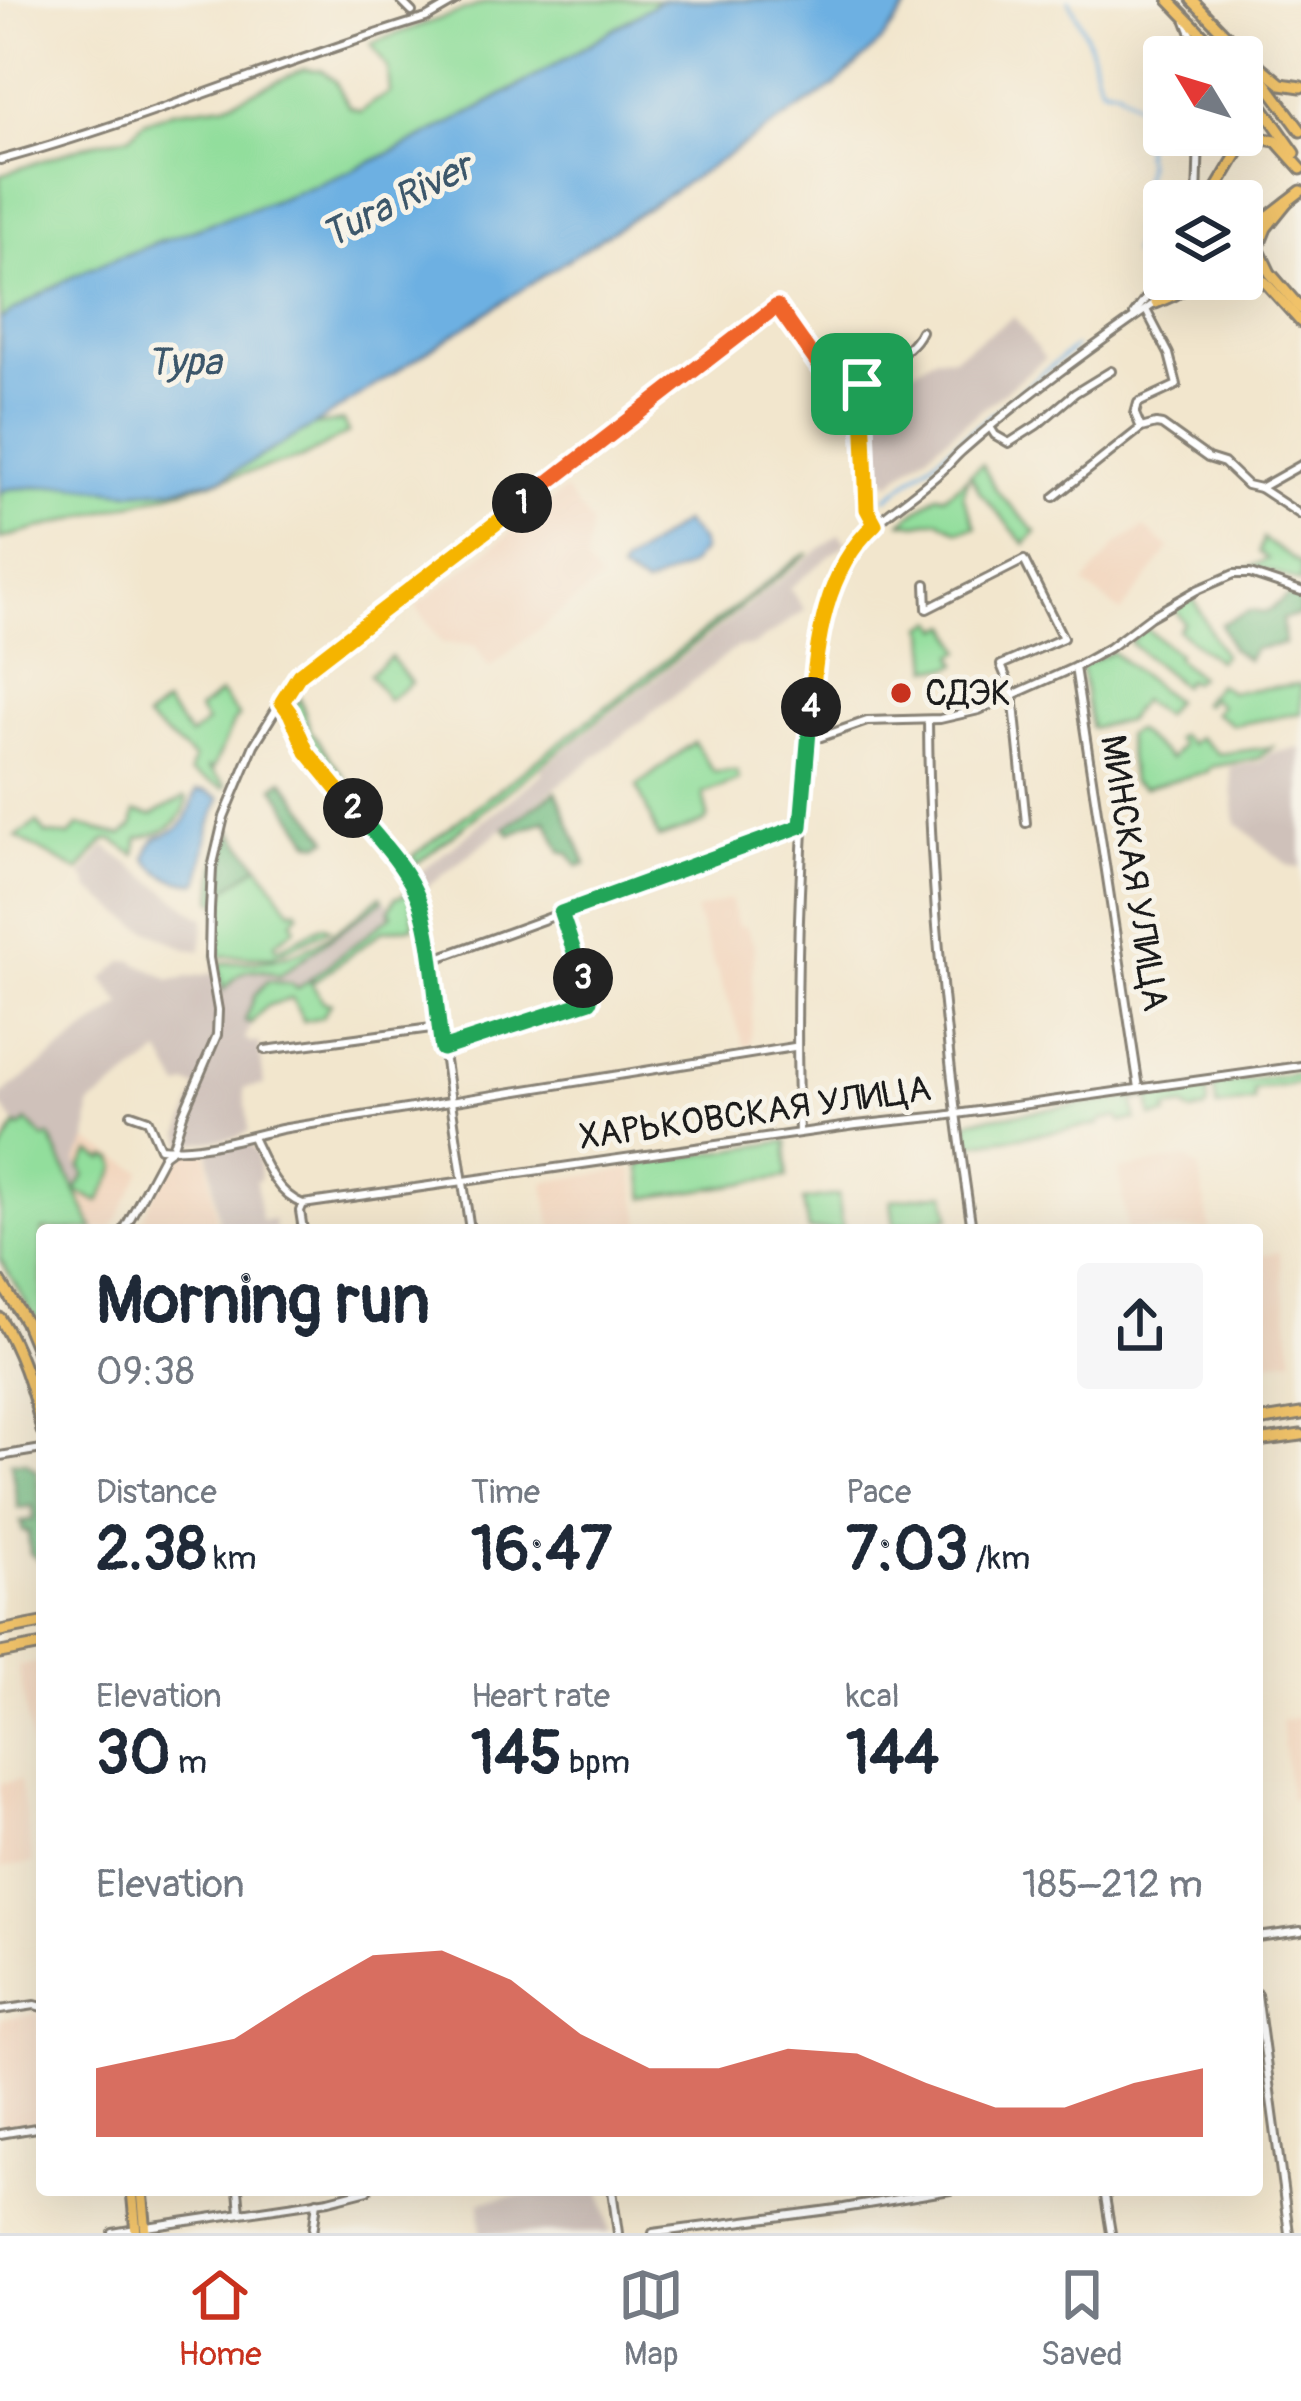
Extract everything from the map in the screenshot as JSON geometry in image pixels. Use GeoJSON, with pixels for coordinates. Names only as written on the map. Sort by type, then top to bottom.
{"type":"FeatureCollection","features":[{"type":"Feature","properties":{"kind":"main road"},"geometry":{"type":"LineString","coordinates":[[1169,0],[1204,36]]}},
{"type":"Feature","properties":{"kind":"main road"},"geometry":{"type":"LineString","coordinates":[[1192,0],[1278,89],[1301,131]]}},
{"type":"Feature","properties":{"kind":"main road"},"geometry":{"type":"LineString","coordinates":[[1278,89],[1301,87]]}},
{"type":"Feature","properties":{"kind":"main road"},"geometry":{"type":"LineString","coordinates":[[1263,106],[1299,164]]}},
{"type":"Feature","properties":{"kind":"main road"},"geometry":{"type":"LineString","coordinates":[[1221,180],[1249,141],[1276,141],[1299,164]]}},
{"type":"Feature","properties":{"kind":"main road"},"geometry":{"type":"LineString","coordinates":[[1263,220],[1301,191]]}},
{"type":"Feature","properties":{"kind":"main road"},"geometry":{"type":"LineString","coordinates":[[1287,202],[1266,228],[1258,248],[1270,273],[1301,309]]}},
{"type":"Feature","properties":{"kind":"main road"},"geometry":{"type":"LineString","coordinates":[[1263,281],[1301,322]]}},
{"type":"Feature","properties":{"kind":"main road"},"geometry":{"type":"LineString","coordinates":[[1151,306],[1166,300]]}},
{"type":"Feature","properties":{"kind":"main road"},"geometry":{"type":"LineString","coordinates":[[3,1289],[36,1347]]}},
{"type":"Feature","properties":{"kind":"main road"},"geometry":{"type":"LineString","coordinates":[[0,1318],[36,1404]]}},
{"type":"Feature","properties":{"kind":"main road"},"geometry":{"type":"LineString","coordinates":[[18,1353],[36,1382]]}},
{"type":"Feature","properties":{"kind":"main road"},"geometry":{"type":"LineString","coordinates":[[1263,1419],[1301,1414]]}},
{"type":"Feature","properties":{"kind":"main road"},"geometry":{"type":"LineString","coordinates":[[1263,1440],[1301,1435]]}},
{"type":"Feature","properties":{"kind":"main road"},"geometry":{"type":"LineString","coordinates":[[0,1630],[36,1624]]}},
{"type":"Feature","properties":{"kind":"main road"},"geometry":{"type":"LineString","coordinates":[[0,1653],[36,1646]]}},
{"type":"Feature","properties":{"kind":"main road"},"geometry":{"type":"LineString","coordinates":[[133,2196],[141,2231]]}},
{"type":"Feature","properties":{"kind":"main road"},"geometry":{"type":"LineString","coordinates":[[141,2231],[142,2196]]}},
{"type":"Feature","properties":{"kind":"street"},"geometry":{"type":"LineString","coordinates":[[400,0],[412,12]]}},
{"type":"Feature","properties":{"kind":"street"},"geometry":{"type":"LineString","coordinates":[[0,160],[94,134],[426,18],[457,0]]}},
{"type":"Feature","properties":{"kind":"street"},"geometry":{"type":"LineString","coordinates":[[1182,12],[1192,36]]}},
{"type":"Feature","properties":{"kind":"street"},"geometry":{"type":"LineString","coordinates":[[1123,325],[1145,300]]}},
{"type":"Feature","properties":{"kind":"street"},"geometry":{"type":"LineString","coordinates":[[799,1133],[801,826],[818,646],[841,566],[875,524],[990,427],[1159,300]]}},
{"type":"Feature","properties":{"kind":"street"},"geometry":{"type":"LineString","coordinates":[[127,1224],[172,1149],[217,1035],[209,958],[212,868],[224,817],[254,745],[299,675],[777,306],[823,371],[862,384]]}},
{"type":"Feature","properties":{"kind":"street"},"geometry":{"type":"LineString","coordinates":[[1141,428],[1135,414],[1138,403],[1177,385],[1151,306]]}},
{"type":"Feature","properties":{"kind":"street"},"geometry":{"type":"LineString","coordinates":[[875,524],[867,509],[862,384],[911,346],[921,331]]}},
{"type":"Feature","properties":{"kind":"street"},"geometry":{"type":"LineString","coordinates":[[990,427],[995,436],[1010,443],[1111,371]]}},
{"type":"Feature","properties":{"kind":"street"},"geometry":{"type":"LineString","coordinates":[[1054,497],[1141,428],[1156,424],[1301,515]]}},
{"type":"Feature","properties":{"kind":"street"},"geometry":{"type":"LineString","coordinates":[[1260,488],[1301,465]]}},
{"type":"Feature","properties":{"kind":"street"},"geometry":{"type":"LineString","coordinates":[[926,584],[928,609],[1024,560],[1063,638],[1001,665],[1013,694],[1026,823]]}},
{"type":"Feature","properties":{"kind":"street"},"geometry":{"type":"LineString","coordinates":[[809,738],[886,718],[928,720],[970,713],[1075,667],[1150,617],[1222,578],[1250,574],[1301,591]]}},
{"type":"Feature","properties":{"kind":"street","name":"МИНСКАЯ УЛИЦА"},"geometry":{"type":"LineString","coordinates":[[1075,667],[1139,1088]]}},
{"type":"Feature","properties":{"kind":"street"},"geometry":{"type":"LineString","coordinates":[[282,702],[307,752],[418,896],[469,1224]]}},
{"type":"Feature","properties":{"kind":"street"},"geometry":{"type":"LineString","coordinates":[[928,720],[931,839],[955,1113],[971,1224]]}},
{"type":"Feature","properties":{"kind":"street"},"geometry":{"type":"LineString","coordinates":[[430,961],[801,826]]}},
{"type":"Feature","properties":{"kind":"street"},"geometry":{"type":"LineString","coordinates":[[442,1049],[590,1001],[561,913]]}},
{"type":"Feature","properties":{"kind":"street"},"geometry":{"type":"LineString","coordinates":[[265,1050],[439,1027]]}},
{"type":"Feature","properties":{"kind":"street"},"geometry":{"type":"LineString","coordinates":[[131,1114],[148,1120],[160,1148],[172,1149],[796,1047]]}},
{"type":"Feature","properties":{"kind":"street","name":"ХАРЬКОВСКАЯ УЛИЦА"},"geometry":{"type":"LineString","coordinates":[[303,1204],[1301,1066]]}},
{"type":"Feature","properties":{"kind":"street"},"geometry":{"type":"LineString","coordinates":[[252,1137],[275,1180],[303,1204],[302,1224]]}},
{"type":"Feature","properties":{"kind":"street"},"geometry":{"type":"LineString","coordinates":[[25,1321],[36,1329]]}},
{"type":"Feature","properties":{"kind":"street"},"geometry":{"type":"LineString","coordinates":[[0,1456],[36,1450]]}},
{"type":"Feature","properties":{"kind":"street"},"geometry":{"type":"LineString","coordinates":[[1263,1936],[1301,1931]]}},
{"type":"Feature","properties":{"kind":"street"},"geometry":{"type":"LineString","coordinates":[[0,2010],[36,2006]]}},
{"type":"Feature","properties":{"kind":"street"},"geometry":{"type":"LineString","coordinates":[[1263,2039],[1289,2233]]}},
{"type":"Feature","properties":{"kind":"street"},"geometry":{"type":"LineString","coordinates":[[0,2134],[36,2128]]}},
{"type":"Feature","properties":{"kind":"street"},"geometry":{"type":"LineString","coordinates":[[239,2196],[240,2212]]}},
{"type":"Feature","properties":{"kind":"street"},"geometry":{"type":"LineString","coordinates":[[113,2233],[340,2196]]}},
{"type":"Feature","properties":{"kind":"street"},"geometry":{"type":"LineString","coordinates":[[613,2196],[618,2233]]}},
{"type":"Feature","properties":{"kind":"street"},"geometry":{"type":"LineString","coordinates":[[653,2233],[893,2196]]}},
{"type":"Feature","properties":{"kind":"street"},"geometry":{"type":"LineString","coordinates":[[1106,2196],[1111,2233]]}},
{"type":"Feature","properties":{"kind":"street"},"geometry":{"type":"LineString","coordinates":[[313,2233],[317,2201]]}},
{"type":"Feature","properties":{"kind":"shaded area"},"geometry":{"type":"Polygon","coordinates":[[[1014,317],[1045,359],[890,483],[868,463],[866,401],[936,356],[953,357],[1014,317]]]}},
{"type":"Feature","properties":{"kind":"shaded area"},"geometry":{"type":"Polygon","coordinates":[[[565,490],[591,524],[586,563],[600,581],[489,668],[475,645],[442,643],[416,606],[565,490]]]}},
{"type":"Feature","properties":{"kind":"shaded area"},"geometry":{"type":"Polygon","coordinates":[[[1144,528],[1170,548],[1121,612],[1084,584],[1117,544],[1144,528]]]}},
{"type":"Feature","properties":{"kind":"shaded area"},"geometry":{"type":"Polygon","coordinates":[[[839,534],[846,543],[790,588],[805,610],[753,646],[737,647],[422,891],[413,878],[543,773],[541,769],[839,534]]]}},
{"type":"Feature","properties":{"kind":"shaded area"},"geometry":{"type":"Polygon","coordinates":[[[1301,748],[1301,868],[1289,866],[1236,823],[1230,767],[1301,748]]]}},
{"type":"Feature","properties":{"kind":"shaded area"},"geometry":{"type":"Polygon","coordinates":[[[105,846],[205,917],[201,951],[137,925],[90,890],[81,876],[105,846]]]}},
{"type":"Feature","properties":{"kind":"shaded area"},"geometry":{"type":"Polygon","coordinates":[[[384,898],[398,917],[258,1014],[244,1039],[259,1042],[264,1085],[244,1088],[249,1131],[238,1137],[184,1145],[181,1133],[197,1088],[188,1084],[180,1088],[161,1053],[90,1105],[87,1141],[76,1161],[83,1174],[75,1190],[49,1137],[44,1139],[30,1127],[19,1129],[0,1104],[0,1096],[122,1004],[103,979],[123,961],[132,960],[170,980],[214,973],[213,963],[298,962],[384,898]]]}},
{"type":"Feature","properties":{"kind":"shaded area"},"geometry":{"type":"Polygon","coordinates":[[[730,899],[738,926],[746,927],[754,945],[751,1045],[744,1046],[695,911],[730,899]]]}},
{"type":"Feature","properties":{"kind":"shaded area"},"geometry":{"type":"Polygon","coordinates":[[[87,1141],[142,1171],[114,1224],[91,1224],[75,1190],[83,1174],[76,1161],[87,1141]]]}},
{"type":"Feature","properties":{"kind":"shaded area"},"geometry":{"type":"Polygon","coordinates":[[[248,1142],[258,1155],[261,1221],[274,1220],[274,1224],[219,1224],[208,1149],[248,1142]]]}},
{"type":"Feature","properties":{"kind":"shaded area"},"geometry":{"type":"Polygon","coordinates":[[[206,1149],[217,1224],[140,1224],[173,1157],[206,1149]]]}},
{"type":"Feature","properties":{"kind":"shaded area"},"geometry":{"type":"Polygon","coordinates":[[[1185,1158],[1199,1168],[1209,1224],[1126,1224],[1119,1170],[1185,1158]]]}},
{"type":"Feature","properties":{"kind":"shaded area"},"geometry":{"type":"Polygon","coordinates":[[[632,1169],[641,1224],[551,1224],[544,1182],[632,1169]]]}},
{"type":"Feature","properties":{"kind":"shaded area"},"geometry":{"type":"Polygon","coordinates":[[[1279,1252],[1293,1358],[1263,1362],[1263,1254],[1279,1252]]]}},
{"type":"Feature","properties":{"kind":"shaded area"},"geometry":{"type":"Polygon","coordinates":[[[36,1663],[36,1759],[34,1759],[18,1666],[36,1663]]]}},
{"type":"Feature","properties":{"kind":"shaded area"},"geometry":{"type":"Polygon","coordinates":[[[1301,1717],[1301,1798],[1290,1799],[1281,1720],[1301,1717]]]}},
{"type":"Feature","properties":{"kind":"shaded area"},"geometry":{"type":"Polygon","coordinates":[[[20,1780],[33,1863],[0,1868],[0,1783],[20,1780]]]}},
{"type":"Feature","properties":{"kind":"shaded area"},"geometry":{"type":"Polygon","coordinates":[[[36,2014],[36,2122],[0,2128],[0,2019],[36,2014]]]}},
{"type":"Feature","properties":{"kind":"shaded area"},"geometry":{"type":"Polygon","coordinates":[[[602,2196],[610,2233],[481,2233],[480,2201],[602,2196]]]}},
{"type":"Feature","properties":{"kind":"green space"},"geometry":{"type":"Polygon","coordinates":[[[661,0],[511,90],[395,151],[80,273],[0,319],[0,175],[90,144],[130,136],[144,122],[173,111],[226,104],[304,69],[322,70],[335,81],[349,107],[361,112],[390,93],[388,69],[371,43],[485,3],[661,0]]]}},
{"type":"Feature","properties":{"kind":"green space"},"geometry":{"type":"Polygon","coordinates":[[[343,421],[348,433],[302,458],[0,539],[0,493],[7,489],[67,485],[128,492],[172,489],[223,478],[313,426],[343,421]]]}},
{"type":"Feature","properties":{"kind":"green space"},"geometry":{"type":"Polygon","coordinates":[[[982,464],[996,490],[1036,532],[1025,544],[981,494],[970,474],[982,464]]]}},
{"type":"Feature","properties":{"kind":"green space"},"geometry":{"type":"Polygon","coordinates":[[[968,477],[963,496],[976,527],[958,531],[939,520],[902,522],[937,495],[945,496],[968,477]]]}},
{"type":"Feature","properties":{"kind":"green space"},"geometry":{"type":"Polygon","coordinates":[[[1263,539],[1301,565],[1301,583],[1267,570],[1247,569],[1268,559],[1259,552],[1263,539]]]}},
{"type":"Feature","properties":{"kind":"green space"},"geometry":{"type":"Polygon","coordinates":[[[809,553],[412,867],[409,863],[414,855],[809,553]]]}},
{"type":"Feature","properties":{"kind":"green space"},"geometry":{"type":"Polygon","coordinates":[[[1291,594],[1301,599],[1301,615],[1282,619],[1284,644],[1254,649],[1247,660],[1231,648],[1221,624],[1250,611],[1265,613],[1291,594]]]}},
{"type":"Feature","properties":{"kind":"green space"},"geometry":{"type":"Polygon","coordinates":[[[1193,598],[1223,655],[1217,661],[1178,630],[1184,622],[1174,609],[1193,598]]]}},
{"type":"Feature","properties":{"kind":"green space"},"geometry":{"type":"Polygon","coordinates":[[[935,621],[941,629],[950,625],[962,651],[954,655],[958,664],[949,668],[930,668],[924,627],[935,621]]]}},
{"type":"Feature","properties":{"kind":"green space"},"geometry":{"type":"Polygon","coordinates":[[[1144,627],[1199,677],[1182,686],[1130,643],[1144,627]]]}},
{"type":"Feature","properties":{"kind":"green space"},"geometry":{"type":"Polygon","coordinates":[[[1112,652],[1174,701],[1163,716],[1141,700],[1126,721],[1091,728],[1081,666],[1112,652]]]}},
{"type":"Feature","properties":{"kind":"green space"},"geometry":{"type":"Polygon","coordinates":[[[391,657],[411,683],[388,700],[369,674],[391,657]]]}},
{"type":"Feature","properties":{"kind":"green space"},"geometry":{"type":"Polygon","coordinates":[[[1218,684],[1230,692],[1301,684],[1301,713],[1233,725],[1214,713],[1220,706],[1211,698],[1201,703],[1218,684]]]}},
{"type":"Feature","properties":{"kind":"green space"},"geometry":{"type":"Polygon","coordinates":[[[220,693],[239,717],[213,769],[207,767],[224,788],[190,773],[194,758],[146,719],[165,704],[190,736],[207,723],[198,710],[220,693]]]}},
{"type":"Feature","properties":{"kind":"green space"},"geometry":{"type":"Polygon","coordinates":[[[300,699],[311,731],[350,785],[343,791],[307,747],[292,708],[300,699]]]}},
{"type":"Feature","properties":{"kind":"green space"},"geometry":{"type":"Polygon","coordinates":[[[1135,730],[1170,759],[1181,745],[1175,739],[1179,735],[1191,744],[1198,737],[1219,754],[1272,747],[1259,758],[1143,788],[1132,782],[1126,735],[1135,730]]]}},
{"type":"Feature","properties":{"kind":"green space"},"geometry":{"type":"Polygon","coordinates":[[[694,742],[714,772],[737,771],[739,780],[703,794],[705,822],[659,838],[637,786],[694,742]]]}},
{"type":"Feature","properties":{"kind":"green space"},"geometry":{"type":"Polygon","coordinates":[[[283,780],[329,839],[318,844],[310,841],[274,787],[283,780]]]}},
{"type":"Feature","properties":{"kind":"green space"},"geometry":{"type":"Polygon","coordinates":[[[556,791],[586,864],[577,866],[561,851],[546,820],[510,835],[505,828],[556,791]]]}},
{"type":"Feature","properties":{"kind":"green space"},"geometry":{"type":"Polygon","coordinates":[[[185,797],[185,808],[176,822],[138,838],[135,855],[105,840],[79,871],[16,837],[37,822],[46,834],[69,836],[78,826],[122,835],[132,827],[135,812],[152,815],[185,797]]]}},
{"type":"Feature","properties":{"kind":"green space"},"geometry":{"type":"Polygon","coordinates":[[[225,825],[291,911],[299,913],[292,921],[296,928],[275,943],[277,949],[324,925],[330,929],[272,957],[215,956],[220,902],[213,900],[225,825]]]}},
{"type":"Feature","properties":{"kind":"green space"},"geometry":{"type":"Polygon","coordinates":[[[231,830],[259,865],[221,893],[221,888],[231,830]]]}},
{"type":"Feature","properties":{"kind":"green space"},"geometry":{"type":"Polygon","coordinates":[[[408,893],[414,926],[382,931],[314,982],[311,978],[392,915],[389,910],[395,898],[408,893]]]}},
{"type":"Feature","properties":{"kind":"green space"},"geometry":{"type":"Polygon","coordinates":[[[381,896],[383,900],[279,976],[248,971],[223,990],[218,963],[290,955],[331,934],[381,896]]]}},
{"type":"Feature","properties":{"kind":"green space"},"geometry":{"type":"Polygon","coordinates":[[[309,980],[324,1002],[331,1003],[322,1017],[303,1021],[292,998],[266,1006],[251,1023],[245,1021],[255,995],[268,981],[297,989],[309,980]]]}},
{"type":"Feature","properties":{"kind":"green space"},"geometry":{"type":"Polygon","coordinates":[[[1301,1073],[1301,1083],[1254,1090],[1254,1101],[1217,1107],[1213,1085],[1301,1073]]]}},
{"type":"Feature","properties":{"kind":"green space"},"geometry":{"type":"Polygon","coordinates":[[[1203,1088],[1207,1091],[1205,1110],[1191,1112],[1184,1106],[1152,1117],[1149,1098],[1134,1100],[1136,1120],[1121,1122],[1118,1117],[1098,1125],[971,1144],[966,1140],[965,1128],[971,1120],[1203,1088]]]}},
{"type":"Feature","properties":{"kind":"green space"},"geometry":{"type":"Polygon","coordinates":[[[27,1121],[44,1139],[49,1136],[75,1190],[85,1175],[81,1167],[90,1152],[104,1160],[114,1159],[117,1168],[99,1202],[76,1191],[91,1224],[36,1224],[34,1317],[0,1258],[0,1154],[16,1125],[20,1128],[27,1121]]]}},
{"type":"Feature","properties":{"kind":"green space"},"geometry":{"type":"Polygon","coordinates":[[[787,1141],[787,1177],[645,1198],[640,1164],[787,1141]]]}},
{"type":"Feature","properties":{"kind":"green space"},"geometry":{"type":"Polygon","coordinates":[[[946,1193],[950,1218],[894,1224],[891,1200],[946,1193]]]}},
{"type":"Feature","properties":{"kind":"green space"},"geometry":{"type":"Polygon","coordinates":[[[838,1195],[842,1224],[807,1224],[803,1200],[838,1195]]]}},
{"type":"Feature","properties":{"kind":"green space"},"geometry":{"type":"Polygon","coordinates":[[[11,1462],[26,1462],[36,1470],[36,1558],[30,1553],[28,1531],[23,1531],[21,1522],[34,1519],[33,1506],[18,1508],[11,1462]]]}},
{"type":"Feature","properties":{"kind":"water","name":"Тура"},"geometry":{"type":"Polygon","coordinates":[[[661,0],[913,0],[881,42],[834,86],[313,426],[223,478],[128,492],[67,485],[0,493],[0,319],[80,273],[395,151],[511,90],[661,0]]]}},
{"type":"Feature","properties":{"kind":"water"},"geometry":{"type":"Polygon","coordinates":[[[683,522],[703,550],[689,566],[645,586],[620,572],[623,565],[683,522]]]}},
{"type":"Feature","properties":{"kind":"water"},"geometry":{"type":"Polygon","coordinates":[[[197,791],[220,798],[200,880],[182,882],[157,870],[146,858],[154,841],[184,822],[197,791]]]}},
{"type":"Feature","properties":{"kind":"waterway"},"geometry":{"type":"LineString","coordinates":[[1069,0],[1102,86],[1117,89],[1142,108],[1147,135],[1143,139],[1143,184]]}},
{"type":"Feature","properties":{"kind":"waterway"},"geometry":{"type":"LineString","coordinates":[[1132,254],[1133,230]]}},
{"type":"Feature","properties":{"kind":"waterway"},"geometry":{"type":"LineString","coordinates":[[887,498],[1075,347]]}},
{"type":"Feature","properties":{"kind":"place","name":"СДЭК"},"geometry":{"type":"Point","coordinates":[901,693]}},
{"type":"Feature","properties":{"kind":"route"},"geometry":{"type":"LineString","coordinates":[[777,306],[826,374],[862,384],[867,509],[875,524],[841,566],[825,612],[814,675],[801,826],[561,913],[590,1001],[442,1049],[418,896],[302,744],[282,702],[293,682],[777,306]]}},
{"type":"Feature","properties":{"kind":"water label","name":"Tura River"},"geometry":{"type":"Point","coordinates":[397,201]}}]}
